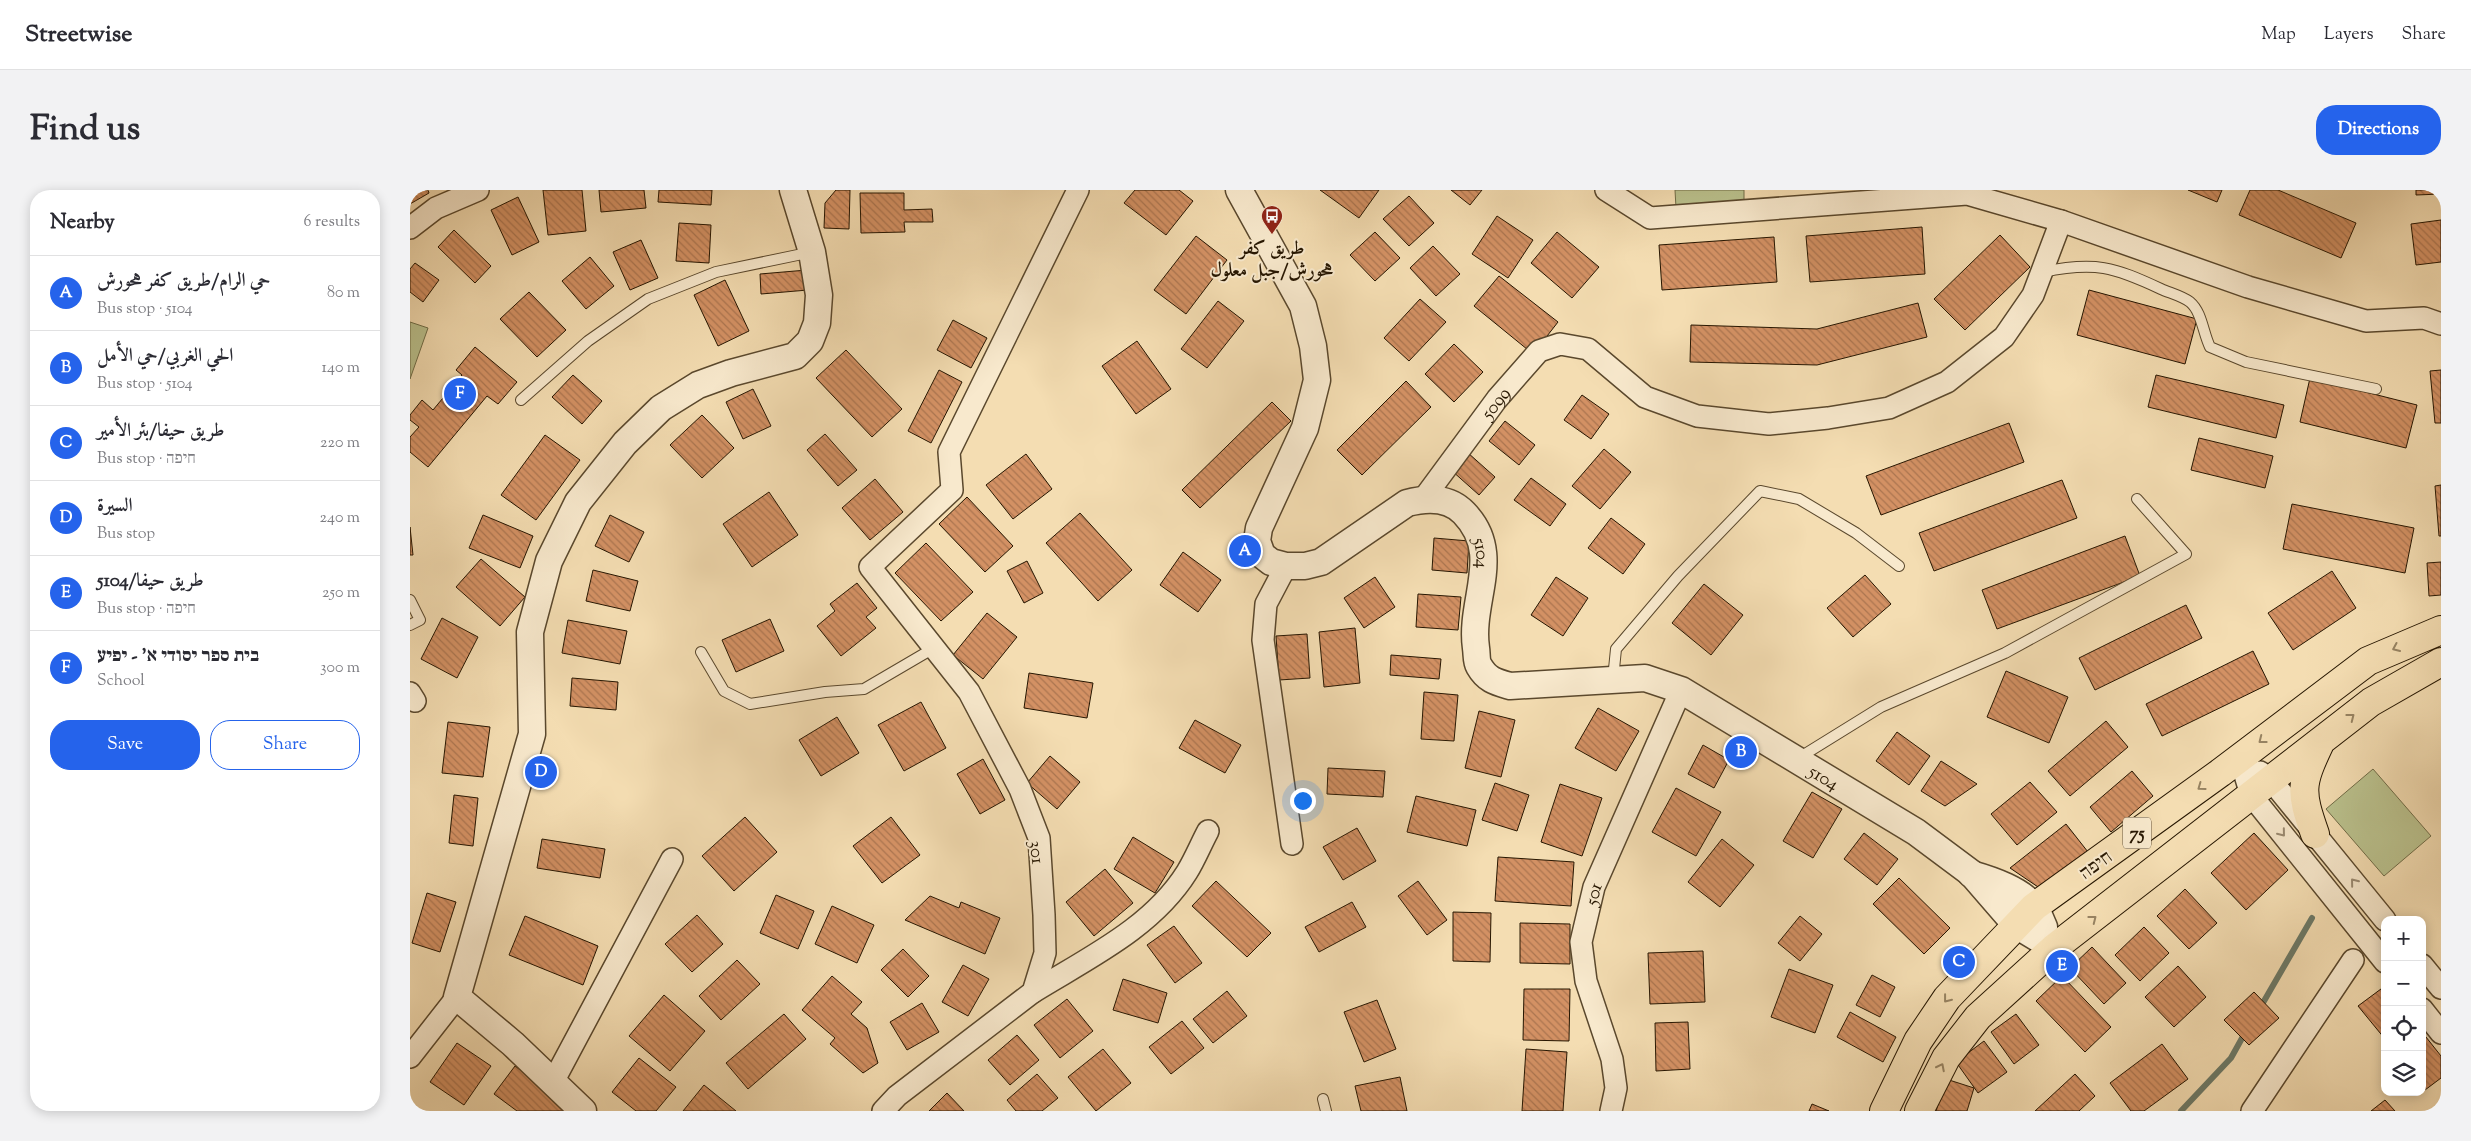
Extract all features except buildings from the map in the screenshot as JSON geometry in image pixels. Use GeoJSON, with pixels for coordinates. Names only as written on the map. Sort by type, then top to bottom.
{"type":"FeatureCollection","features":[{"type":"Feature","properties":{"kind":"highway","name":"חיפה"},"geometry":{"type":"LineString","coordinates":[[1884,1111],[1918,1041],[1947,998],[2025,916],[2240,758],[2368,660],[2441,630]]}},
{"type":"Feature","properties":{"kind":"highway","name":"75"},"geometry":{"type":"LineString","coordinates":[[1919,1111],[1946,1058],[1978,1017],[2054,948],[2371,702],[2441,662]]}},
{"type":"Feature","properties":{"kind":"highway"},"geometry":{"type":"LineString","coordinates":[[2315,834],[2305,805],[2303,789],[2306,772],[2322,740]]}},
{"type":"Feature","properties":{"kind":"street"},"geometry":{"type":"LineString","coordinates":[[410,228],[436,208],[478,190]]}},
{"type":"Feature","properties":{"kind":"street"},"geometry":{"type":"LineString","coordinates":[[410,1057],[457,997],[532,734],[530,632],[549,562],[578,502],[625,443],[661,408],[698,385],[731,373],[795,356],[810,341],[817,323],[819,295],[812,252],[793,190]]}},
{"type":"Feature","properties":{"kind":"street","name":"301"},"geometry":{"type":"LineString","coordinates":[[1033,992],[1045,953],[1038,838],[1020,789],[969,692],[870,567],[952,490],[949,452],[1078,190]]}},
{"type":"Feature","properties":{"kind":"street"},"geometry":{"type":"LineString","coordinates":[[1239,190],[1303,306],[1313,346],[1318,380],[1305,428],[1259,528],[1256,541],[1262,554],[1272,562],[1286,566],[1321,562],[1407,502],[1424,498]]}},
{"type":"Feature","properties":{"kind":"street"},"geometry":{"type":"LineString","coordinates":[[1606,190],[1650,218],[1967,194],[2061,221],[2248,287],[2366,321],[2435,316]]}},
{"type":"Feature","properties":{"kind":"street"},"geometry":{"type":"LineString","coordinates":[[2042,272],[2061,221]]}},
{"type":"Feature","properties":{"kind":"street","name":"5099"},"geometry":{"type":"LineString","coordinates":[[1424,498],[1497,399],[1539,351],[1560,344],[1588,349],[1645,397],[1697,416],[1769,424],[1880,410],[1889,408],[1947,382],[2004,337],[2032,295],[2042,272]]}},
{"type":"Feature","properties":{"kind":"street","name":"5104"},"geometry":{"type":"LineString","coordinates":[[1424,498],[1443,501],[1460,508],[1473,521],[1482,538],[1485,559],[1474,635],[1478,665],[1490,680],[1510,686],[1644,678],[1681,690],[1916,832],[2025,916],[2054,948]]}},
{"type":"Feature","properties":{"kind":"street"},"geometry":{"type":"LineString","coordinates":[[1286,566],[1266,604],[1263,640],[1292,844]]}},
{"type":"Feature","properties":{"kind":"street","name":"501"},"geometry":{"type":"LineString","coordinates":[[1611,1111],[1616,1088],[1612,1060],[1586,981],[1581,942],[1594,887],[1681,690]]}},
{"type":"Feature","properties":{"kind":"street"},"geometry":{"type":"LineString","coordinates":[[2240,758],[2384,961]]}},
{"type":"Feature","properties":{"kind":"street"},"geometry":{"type":"LineString","coordinates":[[2261,788],[2315,834],[2382,916]]}},
{"type":"Feature","properties":{"kind":"street"},"geometry":{"type":"LineString","coordinates":[[883,1111],[897,1096],[1033,992],[1130,933],[1159,906],[1187,872],[1208,831]]}},
{"type":"Feature","properties":{"kind":"street"},"geometry":{"type":"LineString","coordinates":[[553,1082],[672,859]]}},
{"type":"Feature","properties":{"kind":"street"},"geometry":{"type":"LineString","coordinates":[[2252,1111],[2354,960]]}},
{"type":"Feature","properties":{"kind":"street"},"geometry":{"type":"LineString","coordinates":[[2426,970],[2441,988]]}},
{"type":"Feature","properties":{"kind":"street"},"geometry":{"type":"LineString","coordinates":[[457,997],[513,1044],[583,1111]]}},
{"type":"Feature","properties":{"kind":"street"},"geometry":{"type":"LineString","coordinates":[[2426,1014],[2441,1032]]}},
{"type":"Feature","properties":{"kind":"lane"},"geometry":{"type":"LineString","coordinates":[[521,400],[588,341],[648,299],[716,272],[812,252]]}},
{"type":"Feature","properties":{"kind":"lane"},"geometry":{"type":"LineString","coordinates":[[2042,272],[2070,266],[2096,266],[2130,274],[2190,302],[2201,319],[2204,335],[2210,347],[2246,362],[2376,389]]}},
{"type":"Feature","properties":{"kind":"lane"},"geometry":{"type":"LineString","coordinates":[[1613,679],[1616,649],[1678,576],[1760,491],[1799,499],[1856,533],[1899,566]]}},
{"type":"Feature","properties":{"kind":"lane"},"geometry":{"type":"LineString","coordinates":[[1796,760],[1881,707],[2005,653],[2186,554],[2138,499]]}},
{"type":"Feature","properties":{"kind":"lane"},"geometry":{"type":"LineString","coordinates":[[410,600],[420,620],[410,625]]}},
{"type":"Feature","properties":{"kind":"lane"},"geometry":{"type":"LineString","coordinates":[[701,652],[724,691],[750,704],[825,692],[864,689],[934,648]]}},
{"type":"Feature","properties":{"kind":"lane"},"geometry":{"type":"LineString","coordinates":[[1323,1099],[1326,1111]]}},
{"type":"Feature","properties":{"kind":"green space"},"geometry":{"type":"Polygon","coordinates":[[[1675,190],[1744,190],[1744,206],[1676,208],[1675,190]]]}},
{"type":"Feature","properties":{"kind":"green space"},"geometry":{"type":"Polygon","coordinates":[[[410,322],[428,328],[410,379],[410,322]]]}},
{"type":"Feature","properties":{"kind":"green space"},"geometry":{"type":"Polygon","coordinates":[[[2373,769],[2431,836],[2384,876],[2326,809],[2373,769]]]}},
{"type":"Feature","properties":{"kind":"waterway"},"geometry":{"type":"LineString","coordinates":[[2260,1008],[2312,918]]}},
{"type":"Feature","properties":{"kind":"waterway"},"geometry":{"type":"LineString","coordinates":[[2181,1111],[2231,1058],[2246,1031]]}},
{"type":"Feature","properties":{"kind":"place","name":"طريق كفر هحورش/جبل معلول"},"geometry":{"type":"Point","coordinates":[1272,235]}},
{"type":"Feature","properties":{"kind":"place","name":"בית ספר יסודי א' - יפיע"},"geometry":{"type":"Point","coordinates":[460,394]}},
{"type":"Feature","properties":{"kind":"place","name":"حي الرام/طريق كفر هحورش"},"geometry":{"type":"Point","coordinates":[1245,551]}},
{"type":"Feature","properties":{"kind":"place","name":"الحي الغربي/حي الأمل"},"geometry":{"type":"Point","coordinates":[1741,752]}},
{"type":"Feature","properties":{"kind":"place","name":"السيرة"},"geometry":{"type":"Point","coordinates":[541,772]}},
{"type":"Feature","properties":{"kind":"place","name":"طريق حيفا/بئر الأمير"},"geometry":{"type":"Point","coordinates":[1959,962]}},
{"type":"Feature","properties":{"kind":"place","name":"طريق حيفا/5104"},"geometry":{"type":"Point","coordinates":[2062,966]}}]}
